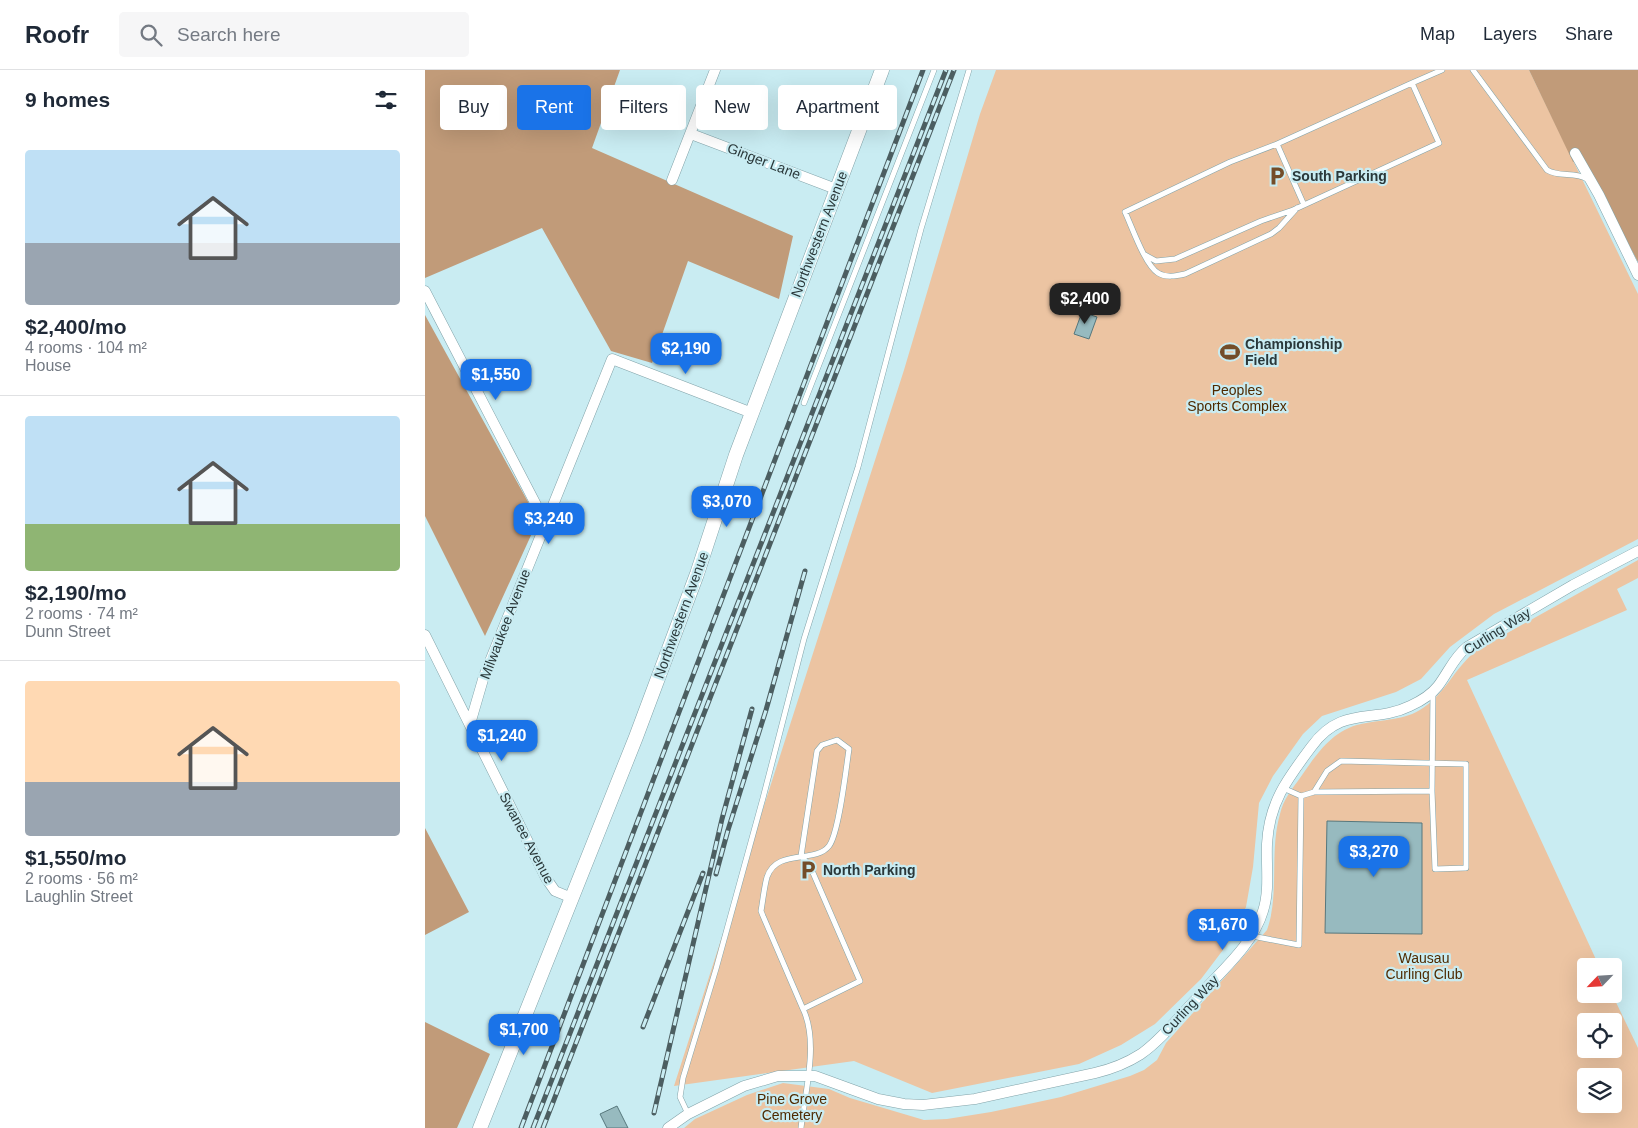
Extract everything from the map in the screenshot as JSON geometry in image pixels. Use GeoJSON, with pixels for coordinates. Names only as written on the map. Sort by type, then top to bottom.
{"type":"FeatureCollection","features":[{"type":"Feature","properties":{"kind":"street"},"geometry":{"type":"LineString","coordinates":[[671,180],[715,70]]}},
{"type":"Feature","properties":{"kind":"street","name":"Northwestern Avenue"},"geometry":{"type":"LineString","coordinates":[[480,1128],[636,737],[697,574],[752,413],[882,70]]}},
{"type":"Feature","properties":{"kind":"street","name":"Ginger Lane"},"geometry":{"type":"LineString","coordinates":[[691,134],[836,188]]}},
{"type":"Feature","properties":{"kind":"street"},"geometry":{"type":"LineString","coordinates":[[1575,153],[1601,200],[1638,275]]}},
{"type":"Feature","properties":{"kind":"street"},"geometry":{"type":"LineString","coordinates":[[425,291],[545,522]]}},
{"type":"Feature","properties":{"kind":"street","name":"Milwaukee Avenue"},"geometry":{"type":"LineString","coordinates":[[470,724],[484,676],[612,359],[752,413]]}},
{"type":"Feature","properties":{"kind":"street","name":"Curling Way"},"geometry":{"type":"LineString","coordinates":[[668,1128],[688,1114],[757,1081],[778,1076],[808,1075],[827,1079],[878,1099],[904,1104],[923,1105],[975,1100],[1105,1071],[1133,1059],[1160,1037],[1251,936],[1261,918],[1265,902],[1269,823],[1273,807],[1283,788],[1316,741],[1335,724],[1357,716],[1399,710],[1418,702],[1433,691],[1454,660],[1467,647],[1587,577],[1638,551]]}},
{"type":"Feature","properties":{"kind":"street","name":"Swanee Avenue"},"geometry":{"type":"LineString","coordinates":[[425,634],[546,878],[555,891],[572,898]]}},
{"type":"Feature","properties":{"kind":"lane"},"geometry":{"type":"LineString","coordinates":[[804,403],[934,70]]}},
{"type":"Feature","properties":{"kind":"lane"},"geometry":{"type":"LineString","coordinates":[[688,1114],[680,1097],[683,1078],[716,969],[804,639],[858,467],[921,229],[969,70]]}},
{"type":"Feature","properties":{"kind":"lane"},"geometry":{"type":"LineString","coordinates":[[1297,208],[1271,234],[1181,275],[1171,276],[1159,274],[1153,270],[1125,212],[1230,162],[1277,144],[1442,70]]}},
{"type":"Feature","properties":{"kind":"lane"},"geometry":{"type":"LineString","coordinates":[[1473,70],[1547,170],[1555,174],[1579,175],[1589,180]]}},
{"type":"Feature","properties":{"kind":"lane"},"geometry":{"type":"LineString","coordinates":[[1145,255],[1156,261],[1175,259],[1261,221],[1304,205],[1439,143],[1412,83]]}},
{"type":"Feature","properties":{"kind":"lane"},"geometry":{"type":"LineString","coordinates":[[1277,144],[1304,205]]}},
{"type":"Feature","properties":{"kind":"lane"},"geometry":{"type":"LineString","coordinates":[[1314,792],[1327,771],[1341,761],[1432,764],[1466,764],[1466,868],[1435,869],[1432,791],[1432,764],[1433,691]]}},
{"type":"Feature","properties":{"kind":"lane"},"geometry":{"type":"LineString","coordinates":[[801,1128],[811,1037],[803,1009],[761,911],[768,876],[774,866],[795,856],[801,856],[824,851],[834,836],[849,749],[837,740],[822,745],[817,751],[801,856],[809,866],[859,981],[803,1009]]}},
{"type":"Feature","properties":{"kind":"lane"},"geometry":{"type":"LineString","coordinates":[[1283,788],[1301,796],[1314,792],[1432,791]]}},
{"type":"Feature","properties":{"kind":"lane"},"geometry":{"type":"LineString","coordinates":[[1251,936],[1299,945],[1301,796]]}},
{"type":"Feature","properties":{"kind":"green space","name":"Peoples Sports Complex"},"geometry":{"type":"Polygon","coordinates":[[[996,70],[1529,70],[1638,294],[1638,539],[1494,614],[1450,647],[1421,679],[1396,692],[1322,716],[1303,734],[1273,776],[1259,803],[1253,867],[1246,907],[1226,946],[1201,979],[1155,1024],[1121,1045],[1079,1064],[932,1093],[854,1061],[674,1086],[904,370],[980,114],[996,70]]]}},
{"type":"Feature","properties":{"kind":"green space","name":"Wausau Curling Club"},"geometry":{"type":"Polygon","coordinates":[[[1638,560],[1638,578],[1617,589],[1627,610],[1467,680],[1595,958],[1577,958],[1577,1003],[1616,1003],[1621,1013],[1577,1013],[1577,1058],[1622,1058],[1622,1015],[1638,1048],[1638,1128],[684,1128],[695,1119],[747,1095],[783,1083],[829,1089],[850,1098],[924,1120],[947,1119],[991,1112],[1061,1097],[1144,1070],[1157,1060],[1166,1043],[1267,930],[1273,902],[1275,843],[1281,809],[1291,791],[1319,752],[1333,738],[1351,727],[1401,717],[1423,708],[1438,695],[1477,650],[1638,560]]]}},
{"type":"Feature","properties":{"kind":"shaded area"},"geometry":{"type":"Polygon","coordinates":[[[425,70],[620,70],[615,85],[601,85],[601,123],[592,148],[793,236],[779,299],[688,261],[652,363],[611,351],[542,228],[425,278],[425,70]]]}},
{"type":"Feature","properties":{"kind":"shaded area"},"geometry":{"type":"Polygon","coordinates":[[[1529,70],[1638,70],[1638,262],[1582,158],[1573,162],[1529,70]]]}},
{"type":"Feature","properties":{"kind":"shaded area"},"geometry":{"type":"Polygon","coordinates":[[[425,315],[538,520],[485,636],[425,516],[425,315]]]}},
{"type":"Feature","properties":{"kind":"shaded area"},"geometry":{"type":"Polygon","coordinates":[[[425,828],[469,912],[425,935],[425,828]]]}},
{"type":"Feature","properties":{"kind":"shaded area"},"geometry":{"type":"Polygon","coordinates":[[[425,1022],[490,1054],[457,1128],[425,1128],[425,1022]]]}},
{"type":"Feature","properties":{"kind":"building"},"geometry":{"type":"Polygon","coordinates":[[[1082,312],[1097,317],[1089,339],[1074,334],[1082,312]]]}},
{"type":"Feature","properties":{"kind":"building"},"geometry":{"type":"Polygon","coordinates":[[[1327,821],[1422,823],[1422,934],[1325,933],[1327,821]]]}},
{"type":"Feature","properties":{"kind":"building"},"geometry":{"type":"Polygon","coordinates":[[[617,1106],[628,1128],[607,1128],[600,1114],[617,1106]]]}},
{"type":"Feature","properties":{"kind":"railway"},"geometry":{"type":"LineString","coordinates":[[521,1128],[923,70]]}},
{"type":"Feature","properties":{"kind":"railway"},"geometry":{"type":"LineString","coordinates":[[533,1128],[946,70]]}},
{"type":"Feature","properties":{"kind":"railway"},"geometry":{"type":"LineString","coordinates":[[543,1128],[954,70]]}},
{"type":"Feature","properties":{"kind":"railway"},"geometry":{"type":"LineString","coordinates":[[716,874],[766,710],[805,571]]}},
{"type":"Feature","properties":{"kind":"railway"},"geometry":{"type":"LineString","coordinates":[[654,1113],[722,819],[752,709]]}},
{"type":"Feature","properties":{"kind":"railway"},"geometry":{"type":"LineString","coordinates":[[643,1027],[703,873]]}},
{"type":"Feature","properties":{"kind":"place","name":"South Parking"},"geometry":{"type":"Point","coordinates":[1277,176]}},
{"type":"Feature","properties":{"kind":"place","name":"Championship Field"},"geometry":{"type":"Point","coordinates":[1230,352]}},
{"type":"Feature","properties":{"kind":"place","name":"North Parking"},"geometry":{"type":"Point","coordinates":[808,870]}},
{"type":"Feature","properties":{"kind":"park label","name":"Pine Grove Cemetery"},"geometry":{"type":"Point","coordinates":[792,1108]}}]}
